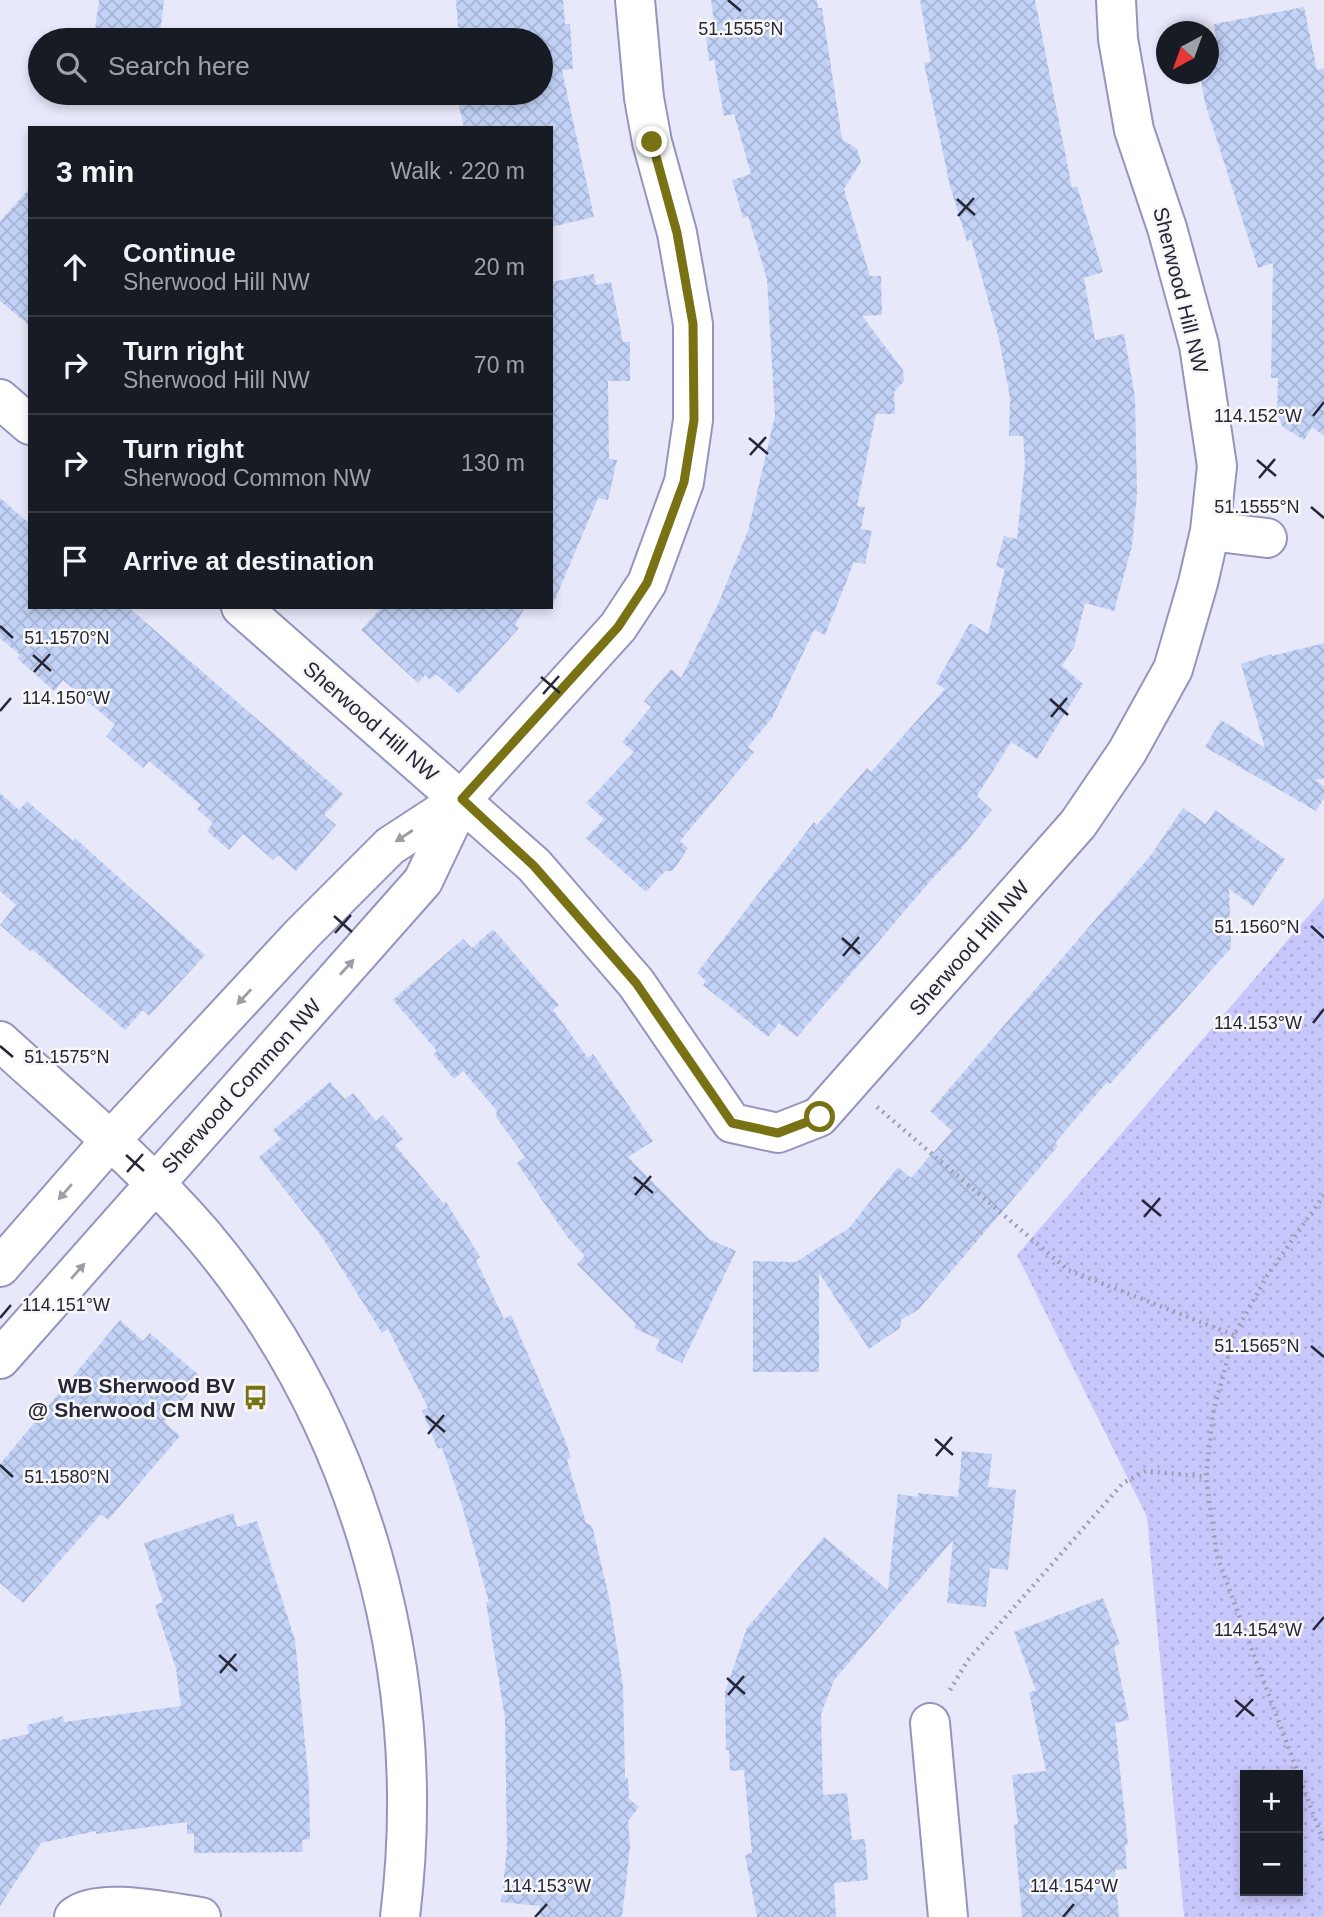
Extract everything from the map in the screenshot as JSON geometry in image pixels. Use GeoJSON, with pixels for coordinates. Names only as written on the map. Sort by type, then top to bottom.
{"type":"FeatureCollection","features":[{"type":"Feature","properties":{"kind":"street","name":"Sherwood Common NW"},"geometry":{"type":"LineString","coordinates":[[0,1268],[110,1141],[302,934],[390,846],[462,799],[618,627],[647,583],[684,482],[694,420],[693,324],[677,233],[652,142],[644,98],[635,0]]}},
{"type":"Feature","properties":{"kind":"street","name":"Sherwood Hill NW"},"geometry":{"type":"LineString","coordinates":[[243,609],[462,799],[534,866],[636,983],[732,1123],[778,1133],[820,1117],[1078,824],[1127,752],[1173,669],[1210,531],[1217,467],[1199,345],[1167,228],[1134,130],[1118,39],[1116,0]]}},
{"type":"Feature","properties":{"kind":"street"},"geometry":{"type":"LineString","coordinates":[[0,399],[28,423]]}},
{"type":"Feature","properties":{"kind":"street"},"geometry":{"type":"LineString","coordinates":[[1210,531],[1267,538]]}},
{"type":"Feature","properties":{"kind":"street","name":"Sherwood Common NW"},"geometry":{"type":"LineString","coordinates":[[0,1359],[423,881],[462,799]]}},
{"type":"Feature","properties":{"kind":"street"},"geometry":{"type":"LineString","coordinates":[[0,1041],[155,1183],[203,1236],[239,1282],[285,1351],[328,1435],[371,1546],[391,1626],[407,1748],[408,1812],[400,1917]]}},
{"type":"Feature","properties":{"kind":"street"},"geometry":{"type":"LineString","coordinates":[[930,1723],[948,1917]]}},
{"type":"Feature","properties":{"kind":"street"},"geometry":{"type":"LineString","coordinates":[[74,1917],[83,1909],[106,1906],[201,1917]]}},
{"type":"Feature","properties":{"kind":"path"},"geometry":{"type":"LineString","coordinates":[[850,1085],[1068,1270],[1234,1335]]}},
{"type":"Feature","properties":{"kind":"path"},"geometry":{"type":"LineString","coordinates":[[1324,1195],[1267,1276],[1234,1335],[1213,1413],[1206,1477],[1217,1556],[1324,1843]]}},
{"type":"Feature","properties":{"kind":"path"},"geometry":{"type":"LineString","coordinates":[[930,1723],[968,1660],[1123,1483],[1146,1471],[1206,1477]]}},
{"type":"Feature","properties":{"kind":"shaded area"},"geometry":{"type":"Polygon","coordinates":[[[1324,898],[1324,1917],[1184,1917],[1147,1517],[1017,1255],[1324,898]]]}},
{"type":"Feature","properties":{"kind":"building"},"geometry":{"type":"Polygon","coordinates":[[[99,0],[164,0],[161,28],[95,28],[99,0]]]}},
{"type":"Feature","properties":{"kind":"building"},"geometry":{"type":"Polygon","coordinates":[[[456,0],[563,0],[565,24],[570,24],[573,69],[562,70],[594,217],[553,227],[553,126],[464,126],[459,105],[553,105],[553,28],[458,28],[456,0]]]}},
{"type":"Feature","properties":{"kind":"building"},"geometry":{"type":"Polygon","coordinates":[[[711,0],[817,0],[818,8],[822,8],[842,139],[857,149],[861,162],[844,189],[870,276],[881,276],[882,315],[862,316],[903,370],[904,381],[894,392],[895,414],[876,414],[857,506],[865,507],[861,529],[872,531],[865,564],[854,562],[825,635],[814,630],[772,718],[748,747],[754,752],[680,841],[688,848],[679,862],[672,871],[665,871],[646,892],[586,838],[604,819],[586,803],[634,752],[622,742],[651,707],[644,701],[671,669],[681,678],[718,604],[748,531],[775,416],[767,279],[748,216],[743,218],[732,180],[751,174],[734,114],[724,116],[714,60],[709,61],[704,22],[714,21],[711,0]]]}},
{"type":"Feature","properties":{"kind":"building"},"geometry":{"type":"Polygon","coordinates":[[[920,0],[1035,0],[1072,188],[1077,186],[1103,272],[1084,278],[1095,340],[1124,334],[1135,397],[1137,494],[1132,546],[1114,611],[1085,603],[1074,647],[1062,666],[1083,684],[1037,759],[1011,742],[977,796],[992,810],[960,850],[797,1037],[779,1023],[768,1037],[703,985],[706,981],[697,973],[814,822],[817,825],[867,768],[871,772],[945,689],[936,683],[970,623],[988,634],[1005,569],[996,566],[1004,536],[1017,539],[1025,463],[1023,436],[1009,436],[1010,398],[999,339],[971,239],[967,241],[950,186],[924,63],[931,62],[920,0]]]}},
{"type":"Feature","properties":{"kind":"building"},"geometry":{"type":"Polygon","coordinates":[[[1304,7],[1317,70],[1324,68],[1324,436],[1312,427],[1304,440],[1283,427],[1277,414],[1278,378],[1271,378],[1273,263],[1258,268],[1205,103],[1202,84],[1219,84],[1219,23],[1304,7]]]}},
{"type":"Feature","properties":{"kind":"building"},"geometry":{"type":"Polygon","coordinates":[[[28,190],[28,324],[0,301],[0,221],[28,190]]]}},
{"type":"Feature","properties":{"kind":"building"},"geometry":{"type":"Polygon","coordinates":[[[594,274],[596,285],[611,282],[623,342],[630,342],[630,381],[608,381],[609,459],[617,460],[608,500],[598,498],[553,604],[553,282],[594,274]]]}},
{"type":"Feature","properties":{"kind":"building"},"geometry":{"type":"Polygon","coordinates":[[[0,498],[28,522],[28,609],[130,609],[343,794],[324,815],[336,825],[296,871],[278,855],[273,860],[243,834],[229,850],[207,831],[213,823],[197,809],[201,805],[149,761],[143,768],[106,736],[115,725],[63,680],[54,691],[17,658],[20,655],[0,638],[0,498]]]}},
{"type":"Feature","properties":{"kind":"building"},"geometry":{"type":"Polygon","coordinates":[[[380,609],[524,609],[515,625],[519,628],[459,694],[436,674],[430,680],[425,675],[418,683],[361,630],[380,609]]]}},
{"type":"Feature","properties":{"kind":"building"},"geometry":{"type":"Polygon","coordinates":[[[1324,643],[1324,778],[1315,780],[1324,786],[1324,798],[1316,811],[1205,747],[1221,720],[1265,748],[1241,664],[1271,654],[1272,656],[1324,643]]]}},
{"type":"Feature","properties":{"kind":"building"},"geometry":{"type":"Polygon","coordinates":[[[0,793],[19,810],[27,801],[73,841],[75,838],[205,955],[149,1016],[143,1010],[125,1030],[32,949],[30,951],[0,925],[16,905],[0,891],[0,793]]]}},
{"type":"Feature","properties":{"kind":"building"},"geometry":{"type":"Polygon","coordinates":[[[1183,808],[1206,824],[1215,810],[1285,859],[1253,906],[1229,889],[1231,948],[1110,1084],[1107,1082],[1055,1143],[1058,1146],[919,1309],[901,1320],[900,1328],[869,1349],[819,1273],[819,1372],[753,1372],[753,1261],[796,1262],[849,1228],[898,1167],[911,1178],[952,1131],[930,1111],[1151,855],[1183,808]]]}},
{"type":"Feature","properties":{"kind":"building"},"geometry":{"type":"Polygon","coordinates":[[[493,929],[559,1005],[553,1010],[588,1058],[593,1054],[653,1141],[628,1157],[709,1239],[736,1251],[682,1363],[655,1350],[660,1340],[634,1328],[636,1324],[577,1264],[585,1256],[568,1238],[517,1163],[525,1157],[496,1117],[497,1111],[463,1071],[454,1079],[433,1054],[437,1051],[393,1000],[463,939],[472,948],[493,929]]]}},
{"type":"Feature","properties":{"kind":"building"},"geometry":{"type":"Polygon","coordinates":[[[330,1082],[345,1099],[353,1093],[376,1121],[383,1115],[403,1139],[395,1145],[443,1203],[446,1202],[480,1257],[476,1260],[504,1319],[511,1315],[565,1440],[571,1458],[567,1460],[586,1523],[592,1526],[609,1597],[623,1685],[625,1778],[628,1778],[629,1799],[639,1807],[628,1821],[630,1847],[622,1917],[539,1917],[540,1906],[501,1902],[507,1849],[505,1718],[486,1602],[489,1602],[463,1509],[442,1447],[438,1449],[422,1411],[428,1408],[388,1329],[382,1333],[322,1237],[259,1157],[281,1139],[273,1130],[330,1082]]]}},
{"type":"Feature","properties":{"kind":"building"},"geometry":{"type":"Polygon","coordinates":[[[120,1320],[143,1341],[150,1333],[202,1378],[164,1422],[180,1436],[108,1520],[101,1514],[23,1603],[0,1583],[0,1464],[120,1320]]]}},
{"type":"Feature","properties":{"kind":"building"},"geometry":{"type":"Polygon","coordinates":[[[962,1451],[992,1454],[988,1487],[1016,1490],[1008,1570],[990,1568],[986,1607],[947,1603],[953,1540],[834,1680],[821,1714],[823,1795],[847,1793],[852,1840],[865,1839],[868,1880],[834,1883],[836,1917],[757,1917],[745,1855],[752,1853],[744,1770],[730,1771],[729,1750],[726,1750],[725,1692],[747,1628],[824,1537],[888,1590],[898,1494],[958,1497],[962,1451]]]}},
{"type":"Feature","properties":{"kind":"building"},"geometry":{"type":"Polygon","coordinates":[[[233,1513],[237,1527],[257,1521],[295,1640],[309,1785],[310,1839],[302,1840],[303,1852],[194,1853],[194,1834],[187,1834],[187,1822],[96,1834],[96,1831],[41,1843],[0,1906],[0,1740],[29,1734],[27,1725],[63,1716],[64,1722],[181,1706],[176,1668],[155,1605],[163,1602],[144,1543],[233,1513]]]}},
{"type":"Feature","properties":{"kind":"building"},"geometry":{"type":"Polygon","coordinates":[[[1103,1598],[1120,1644],[1114,1647],[1129,1720],[1115,1723],[1128,1845],[1125,1846],[1127,1869],[1115,1870],[1119,1917],[1022,1917],[1014,1825],[1018,1824],[1012,1775],[1046,1771],[1029,1692],[1036,1691],[1014,1632],[1103,1598]]]}},
{"type":"Feature","properties":{"kind":"place","name":"WB Sherwood BV @ Sherwood CM NW"},"geometry":{"type":"Point","coordinates":[255,1397]}},
{"type":"Feature","properties":{"kind":"route"},"geometry":{"type":"LineString","coordinates":[[652,142],[677,233],[693,324],[694,420],[684,482],[647,583],[618,627],[462,799],[534,866],[636,983],[732,1123],[778,1133],[820,1117]]}}]}
